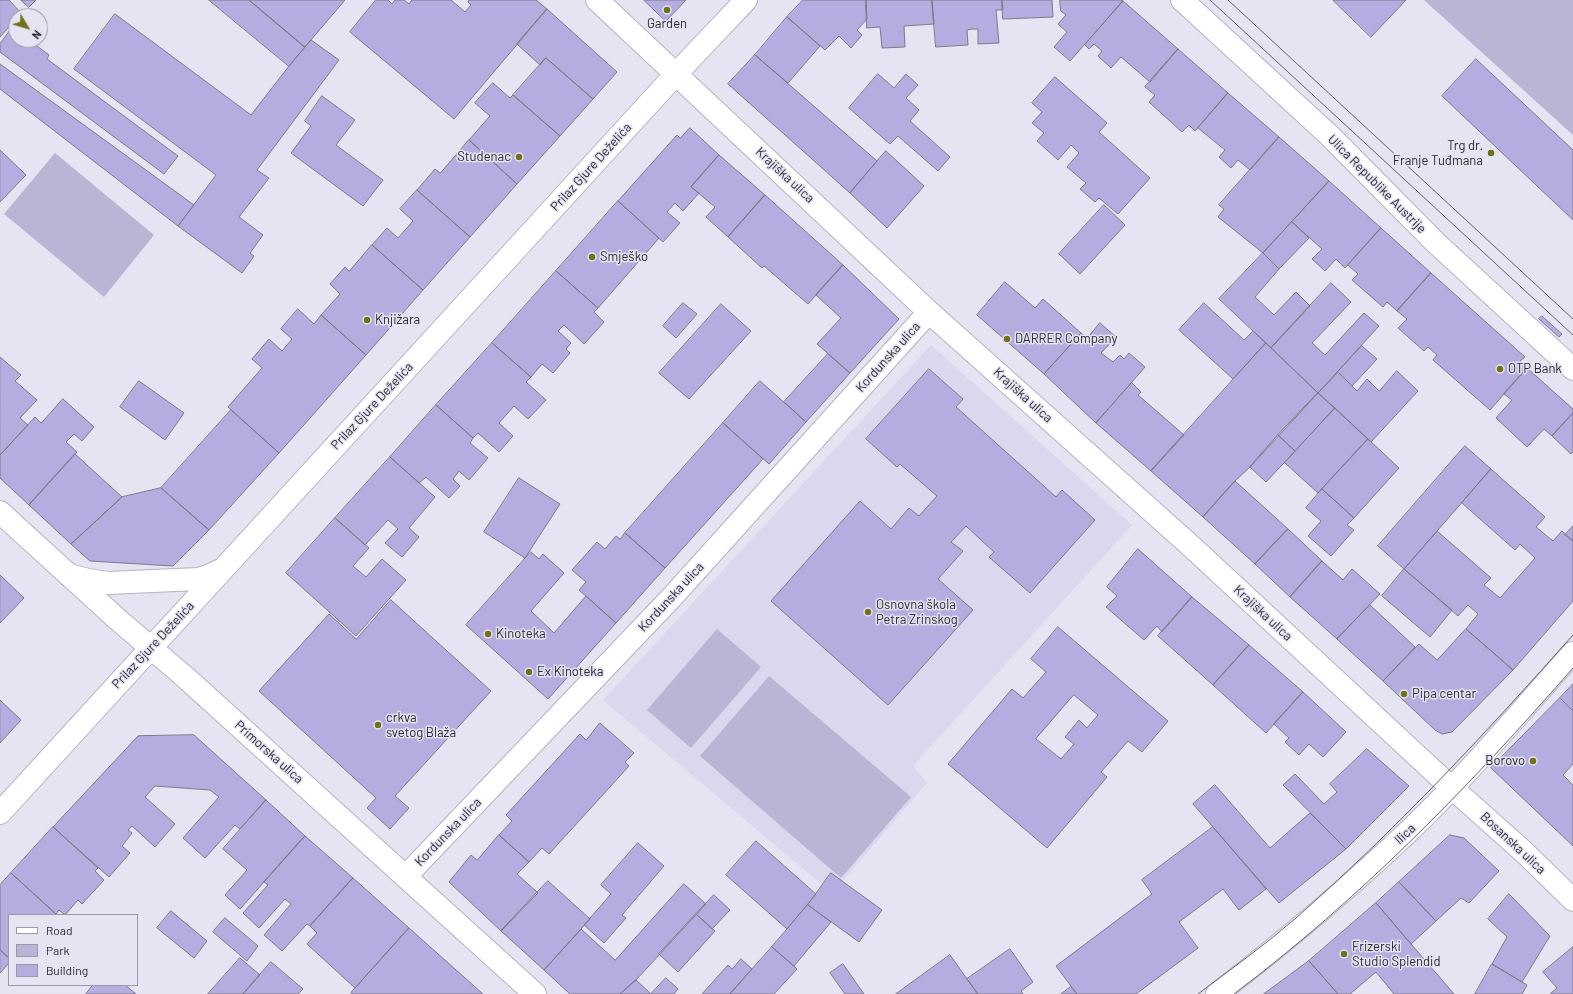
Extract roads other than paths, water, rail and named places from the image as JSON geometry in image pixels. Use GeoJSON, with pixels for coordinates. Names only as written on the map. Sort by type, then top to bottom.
{"type":"FeatureCollection","features":[{"type":"Feature","properties":{"kind":"street","name":"Krajiška ulica"},"geometry":{"type":"LineString","coordinates":[[597,0],[929,312],[1192,547],[1452,787]]}},
{"type":"Feature","properties":{"kind":"street","name":"Prilaz Gjure Deželića"},"geometry":{"type":"LineString","coordinates":[[0,813],[676,74],[746,0]]}},
{"type":"Feature","properties":{"kind":"street","name":"Ulica Republike Austrije"},"geometry":{"type":"LineString","coordinates":[[1182,0],[1330,136],[1436,244],[1573,368]]}},
{"type":"Feature","properties":{"kind":"street","name":"Kordunska ulica"},"geometry":{"type":"LineString","coordinates":[[406,876],[672,597],[929,312]]}},
{"type":"Feature","properties":{"kind":"street","name":"Primorska ulica"},"geometry":{"type":"LineString","coordinates":[[0,512],[406,876],[535,994]]}},
{"type":"Feature","properties":{"kind":"street"},"geometry":{"type":"LineString","coordinates":[[69,575],[103,583],[139,582],[198,579],[222,569]]}},
{"type":"Feature","properties":{"kind":"street","name":"Ilica"},"geometry":{"type":"LineString","coordinates":[[1217,994],[1270,952],[1363,873],[1409,831],[1452,787],[1573,653]]}},
{"type":"Feature","properties":{"kind":"street","name":"Bosanska ulica"},"geometry":{"type":"LineString","coordinates":[[1452,787],[1525,853],[1573,900]]}},
{"type":"Feature","properties":{"kind":"tram line"},"geometry":{"type":"LineString","coordinates":[[1210,0],[1573,335]]}},
{"type":"Feature","properties":{"kind":"tram line"},"geometry":{"type":"LineString","coordinates":[[1228,0],[1573,319]]}},
{"type":"Feature","properties":{"kind":"tram line"},"geometry":{"type":"LineString","coordinates":[[1198,994],[1248,957],[1296,918],[1369,851],[1439,781],[1507,709],[1573,635]]}},
{"type":"Feature","properties":{"kind":"tram line"},"geometry":{"type":"LineString","coordinates":[[1234,994],[1281,958],[1326,920],[1412,840],[1454,798],[1573,668]]}},
{"type":"Feature","properties":{"kind":"place","name":"Garden"},"geometry":{"type":"Point","coordinates":[667,10]}},
{"type":"Feature","properties":{"kind":"place","name":"Trg dr. Franje Tuđmana"},"geometry":{"type":"Point","coordinates":[1491,153]}},
{"type":"Feature","properties":{"kind":"place","name":"Studenac"},"geometry":{"type":"Point","coordinates":[519,157]}},
{"type":"Feature","properties":{"kind":"place","name":"Smješko"},"geometry":{"type":"Point","coordinates":[592,257]}},
{"type":"Feature","properties":{"kind":"place","name":"Knjižara"},"geometry":{"type":"Point","coordinates":[367,320]}},
{"type":"Feature","properties":{"kind":"place","name":"DARRER Company"},"geometry":{"type":"Point","coordinates":[1007,339]}},
{"type":"Feature","properties":{"kind":"place","name":"OTP Bank"},"geometry":{"type":"Point","coordinates":[1500,369]}},
{"type":"Feature","properties":{"kind":"place","name":"Osnovna škola Petra Zrinskog"},"geometry":{"type":"Point","coordinates":[868,612]}},
{"type":"Feature","properties":{"kind":"place","name":"Kinoteka"},"geometry":{"type":"Point","coordinates":[488,634]}},
{"type":"Feature","properties":{"kind":"place","name":"Ex Kinoteka"},"geometry":{"type":"Point","coordinates":[529,672]}},
{"type":"Feature","properties":{"kind":"place","name":"Pipa centar"},"geometry":{"type":"Point","coordinates":[1404,694]}},
{"type":"Feature","properties":{"kind":"place","name":"crkva svetog Blaža"},"geometry":{"type":"Point","coordinates":[378,725]}},
{"type":"Feature","properties":{"kind":"place","name":"Borovo"},"geometry":{"type":"Point","coordinates":[1533,761]}},
{"type":"Feature","properties":{"kind":"place","name":"Frizerski Studio Splendid"},"geometry":{"type":"Point","coordinates":[1344,954]}}]}
